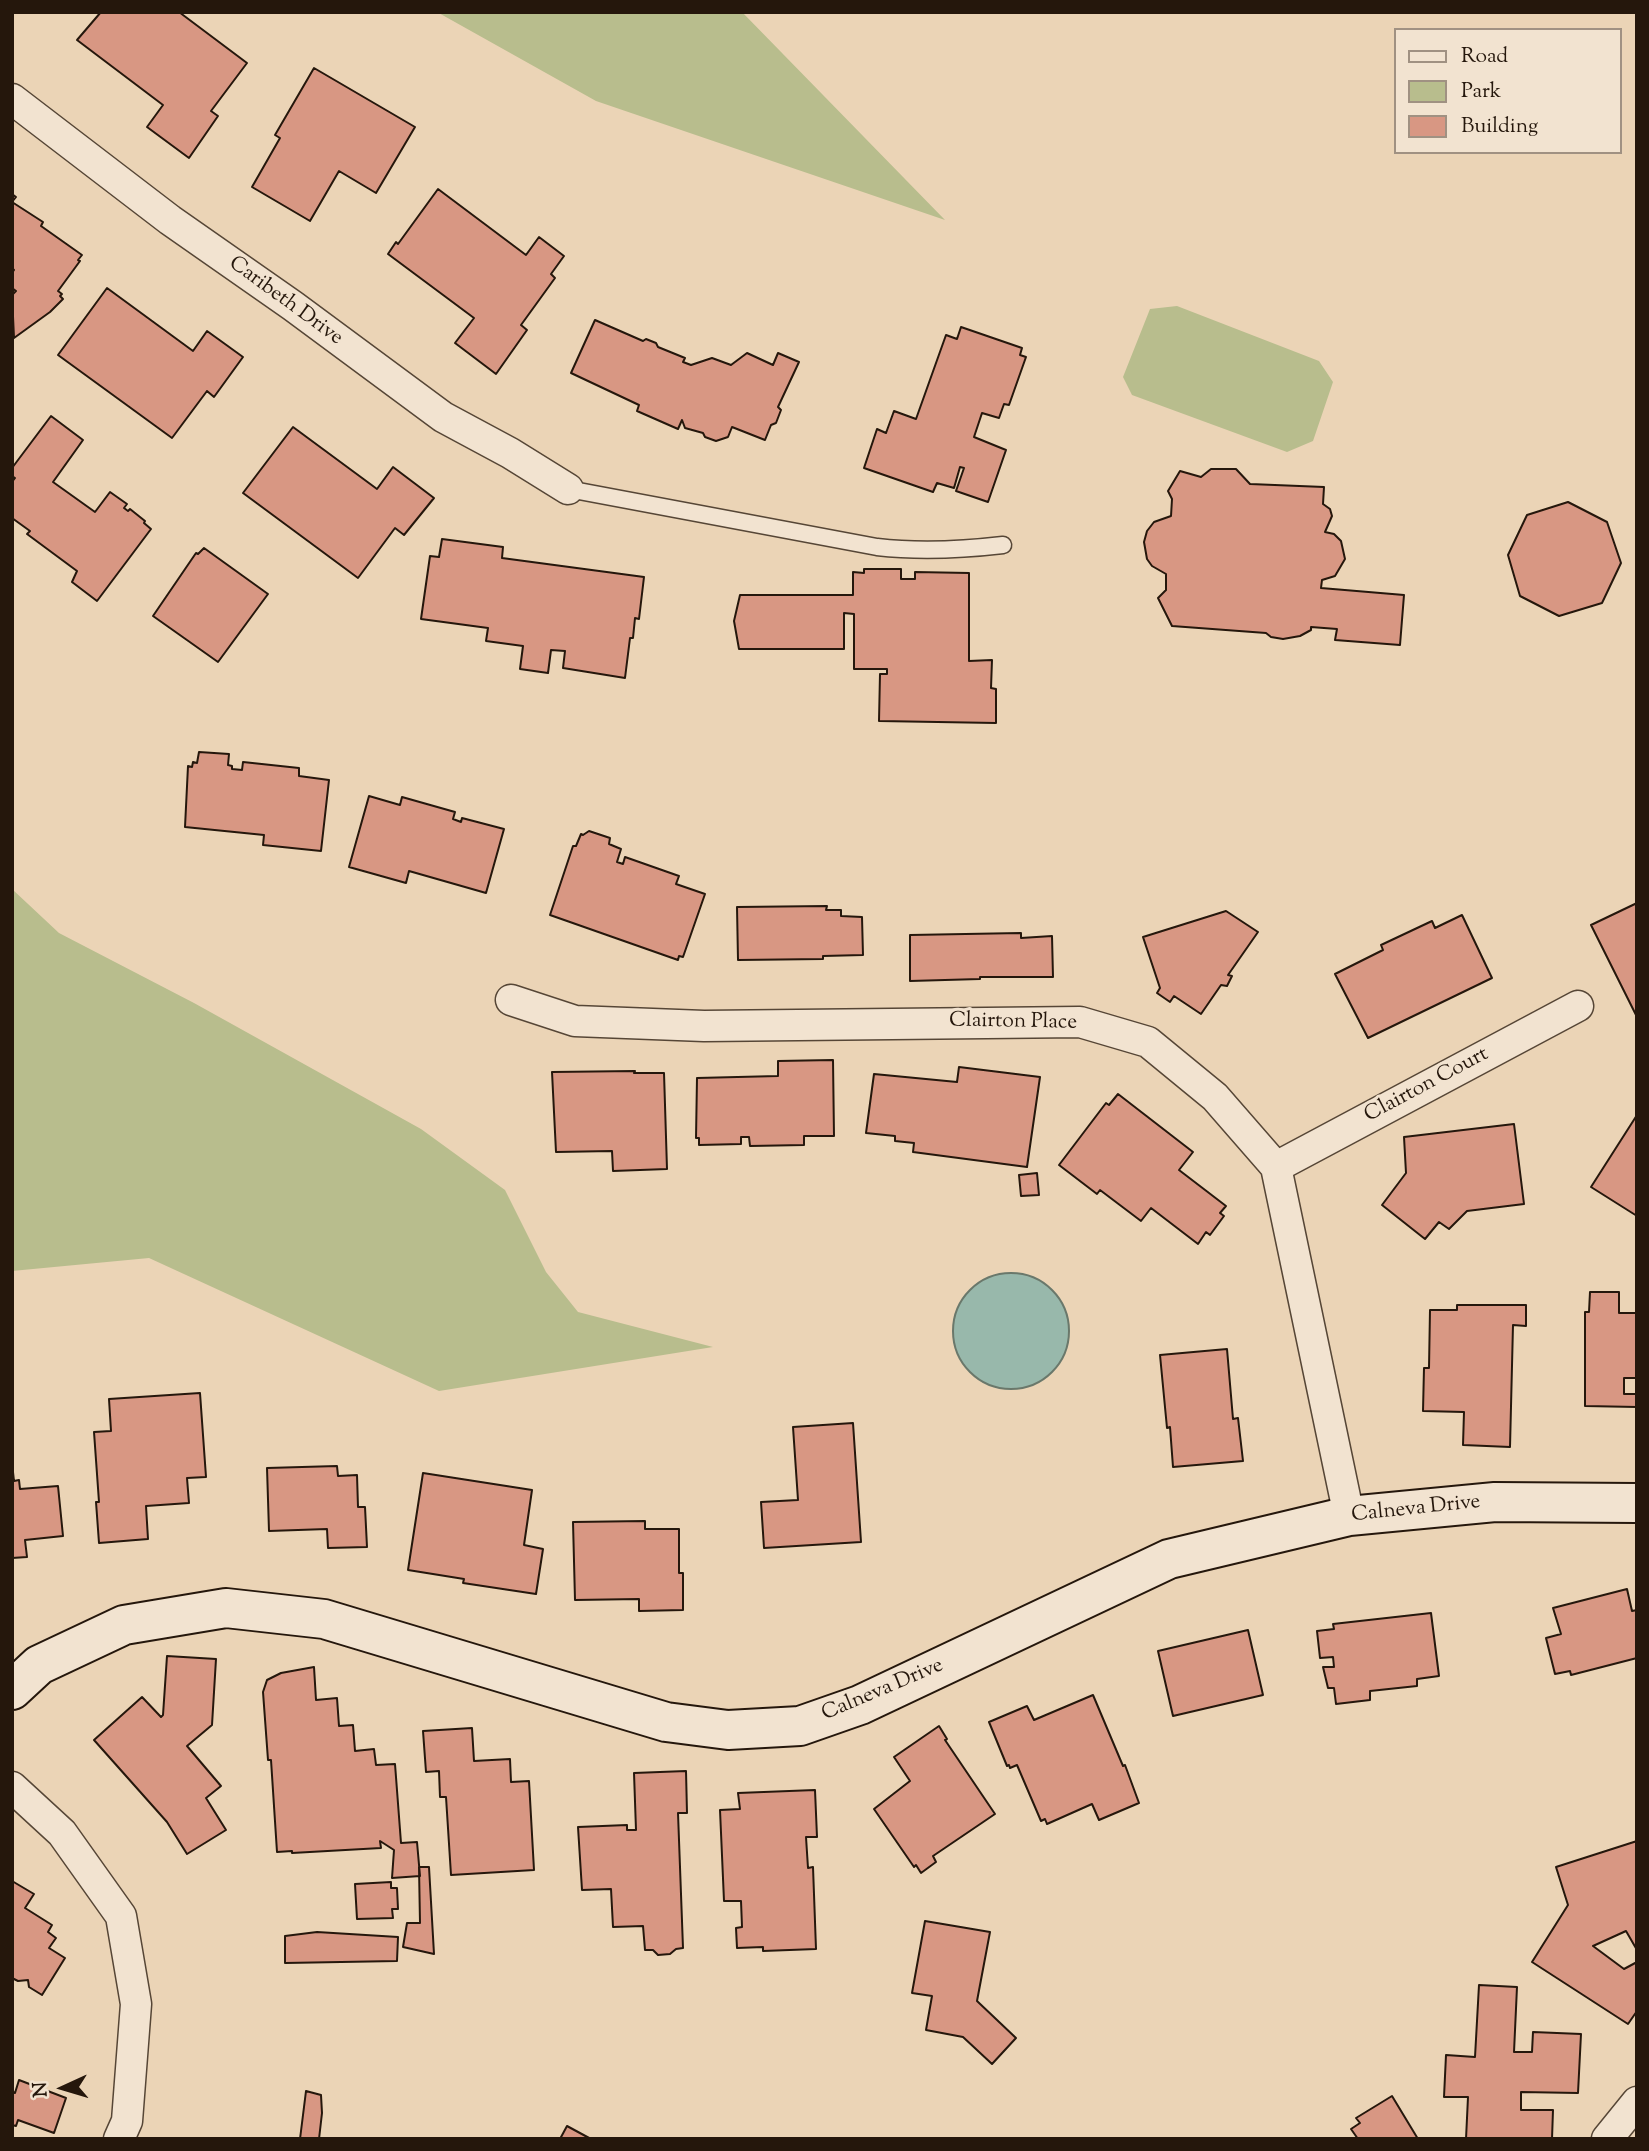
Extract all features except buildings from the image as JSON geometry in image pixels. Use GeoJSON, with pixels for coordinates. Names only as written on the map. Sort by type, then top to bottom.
{"type":"FeatureCollection","features":[{"type":"Feature","properties":{"kind":"main road","name":"Calneva Drive"},"geometry":{"type":"LineString","coordinates":[[12,1690],[39,1665],[124,1625],[226,1608],[324,1619],[666,1722],[728,1730],[800,1726],[860,1705],[1168,1559],[1349,1516],[1495,1502],[1637,1503]]}},
{"type":"Feature","properties":{"kind":"street","name":"Caribeth Drive"},"geometry":{"type":"LineString","coordinates":[[12,99],[170,220],[293,306],[443,417],[510,453],[568,489]]}},
{"type":"Feature","properties":{"kind":"street","name":"Clairton Place"},"geometry":{"type":"LineString","coordinates":[[511,999],[575,1021],[704,1026],[1080,1022],[1148,1042],[1215,1097],[1276,1167],[1349,1516]]}},
{"type":"Feature","properties":{"kind":"street","name":"Clairton Court"},"geometry":{"type":"LineString","coordinates":[[1276,1167],[1578,1006]]}},
{"type":"Feature","properties":{"kind":"street"},"geometry":{"type":"LineString","coordinates":[[12,1787],[62,1833],[121,1916],[136,2004],[127,2121],[119,2139]]}},
{"type":"Feature","properties":{"kind":"street"},"geometry":{"type":"LineString","coordinates":[[1607,2139],[1637,2102]]}},
{"type":"Feature","properties":{"kind":"lane"},"geometry":{"type":"LineString","coordinates":[[568,489],[877,547],[912,551],[954,551],[1003,545]]}},
{"type":"Feature","properties":{"kind":"green space"},"geometry":{"type":"Polygon","coordinates":[[[437,12],[742,12],[945,220],[596,101],[437,12]]]}},
{"type":"Feature","properties":{"kind":"green space"},"geometry":{"type":"Polygon","coordinates":[[[1177,306],[1319,361],[1333,382],[1313,441],[1287,452],[1132,395],[1123,377],[1150,309],[1177,306]]]}},
{"type":"Feature","properties":{"kind":"green space"},"geometry":{"type":"Polygon","coordinates":[[[12,889],[59,933],[194,1003],[421,1129],[505,1190],[546,1272],[578,1312],[713,1347],[439,1391],[149,1258],[12,1271],[12,889]]]}},
{"type":"Feature","properties":{"kind":"shaded area"},"geometry":{"type":"Polygon","coordinates":[[[1011,1273],[1033,1277],[1052,1290],[1065,1309],[1069,1331],[1065,1353],[1052,1372],[1033,1385],[1011,1389],[989,1385],[970,1372],[957,1353],[953,1331],[957,1309],[970,1290],[989,1277],[1011,1273]]]}}]}
